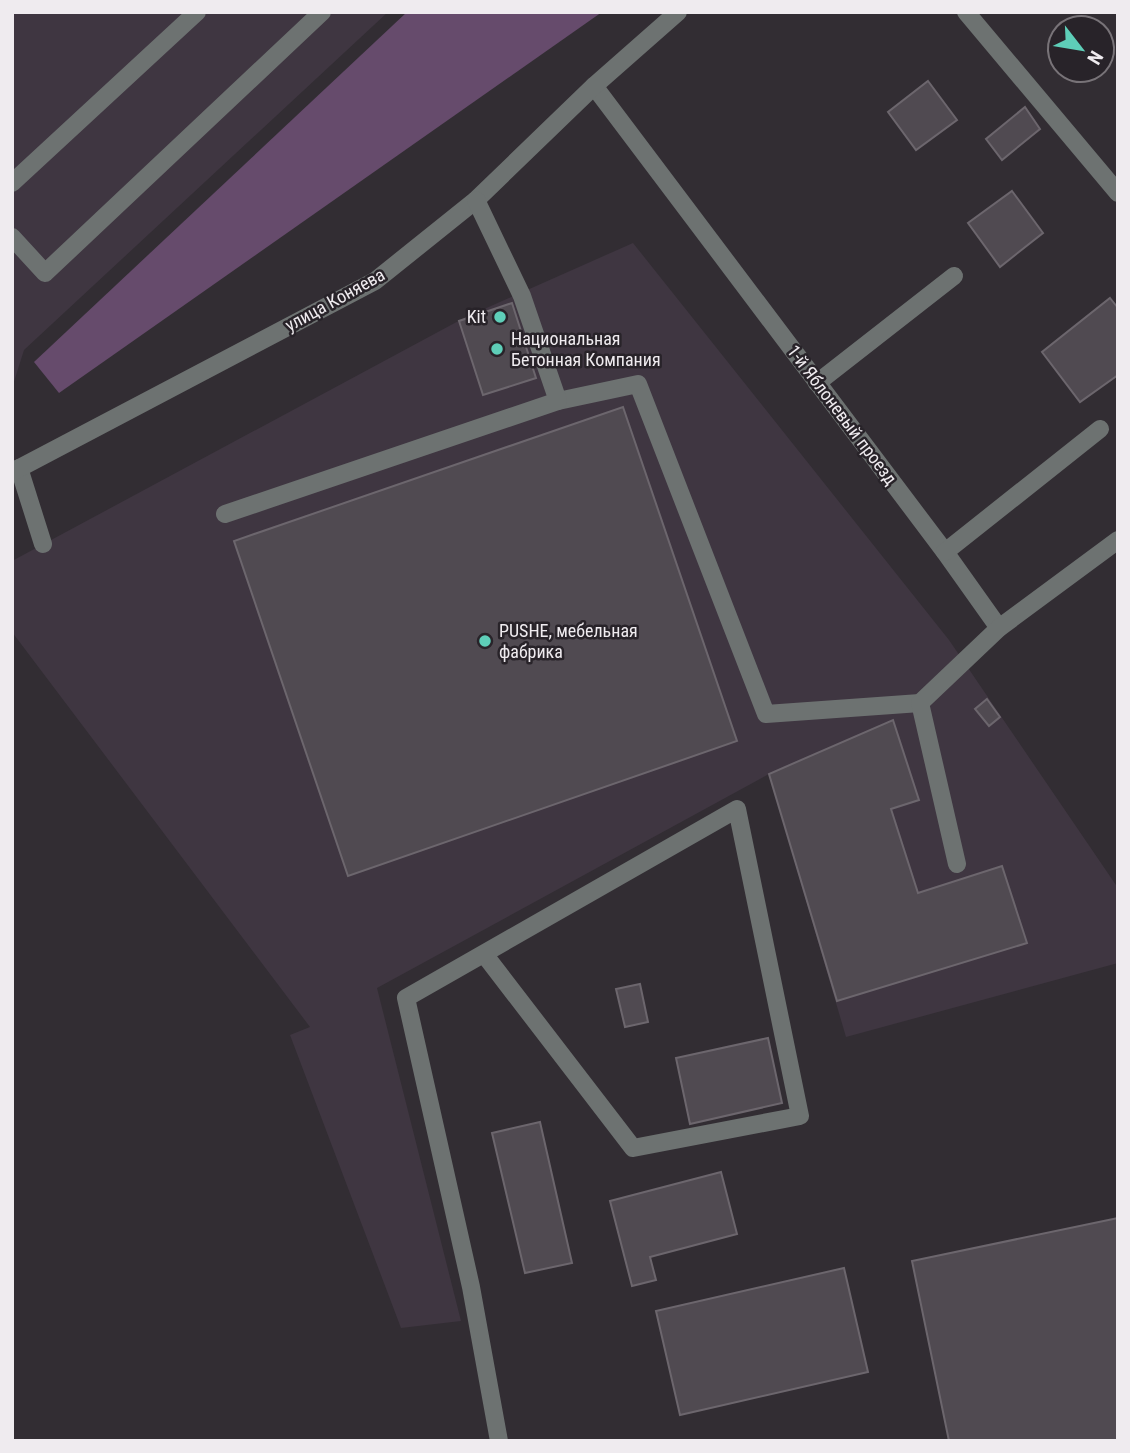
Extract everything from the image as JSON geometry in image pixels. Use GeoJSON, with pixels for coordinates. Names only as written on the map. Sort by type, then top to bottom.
{"type":"FeatureCollection","features":[{"type":"Feature","properties":{"kind":"street"},"geometry":{"type":"LineString","coordinates":[[12,183],[197,12]]}},
{"type":"Feature","properties":{"kind":"street"},"geometry":{"type":"LineString","coordinates":[[12,237],[45,272],[322,12]]}},
{"type":"Feature","properties":{"kind":"street","name":"улица Коняева"},"geometry":{"type":"LineString","coordinates":[[15,470],[375,281],[476,200],[594,86],[678,12]]}},
{"type":"Feature","properties":{"kind":"street"},"geometry":{"type":"LineString","coordinates":[[966,12],[1118,193]]}},
{"type":"Feature","properties":{"kind":"street","name":"1-й Яблоневый проезд"},"geometry":{"type":"LineString","coordinates":[[594,86],[945,552],[999,628]]}},
{"type":"Feature","properties":{"kind":"street"},"geometry":{"type":"LineString","coordinates":[[476,200],[522,296],[558,401]]}},
{"type":"Feature","properties":{"kind":"street"},"geometry":{"type":"LineString","coordinates":[[817,383],[954,276]]}},
{"type":"Feature","properties":{"kind":"street"},"geometry":{"type":"LineString","coordinates":[[225,514],[558,401],[638,384],[766,714],[920,703],[999,628],[1118,540]]}},
{"type":"Feature","properties":{"kind":"street"},"geometry":{"type":"LineString","coordinates":[[945,552],[1100,429]]}},
{"type":"Feature","properties":{"kind":"street"},"geometry":{"type":"LineString","coordinates":[[15,470],[43,544]]}},
{"type":"Feature","properties":{"kind":"street"},"geometry":{"type":"LineString","coordinates":[[920,703],[957,864]]}},
{"type":"Feature","properties":{"kind":"street"},"geometry":{"type":"LineString","coordinates":[[484,954],[633,1148],[800,1116],[737,809],[484,954],[406,999],[471,1287],[499,1441]]}},
{"type":"Feature","properties":{"kind":"shaded area"},"geometry":{"type":"Polygon","coordinates":[[[12,12],[388,12],[24,350],[12,388],[12,12]]]}},
{"type":"Feature","properties":{"kind":"shaded area"},"geometry":{"type":"Polygon","coordinates":[[[407,12],[602,12],[59,393],[34,362],[407,12]]]}},
{"type":"Feature","properties":{"kind":"shaded area"},"geometry":{"type":"Polygon","coordinates":[[[633,243],[949,640],[1118,888],[1118,963],[846,1037],[769,774],[377,988],[461,1321],[401,1328],[290,1035],[310,1027],[12,632],[12,561],[464,318],[633,243]]]}},
{"type":"Feature","properties":{"kind":"building"},"geometry":{"type":"Polygon","coordinates":[[[928,81],[957,120],[916,150],[888,112],[928,81]]]}},
{"type":"Feature","properties":{"kind":"building"},"geometry":{"type":"Polygon","coordinates":[[[1025,107],[1040,129],[1002,160],[986,139],[1025,107]]]}},
{"type":"Feature","properties":{"kind":"building"},"geometry":{"type":"Polygon","coordinates":[[[1012,191],[1043,233],[1000,267],[968,223],[1012,191]]]}},
{"type":"Feature","properties":{"kind":"building"},"geometry":{"type":"Polygon","coordinates":[[[1110,298],[1118,308],[1118,375],[1080,402],[1042,352],[1110,298]]]}},
{"type":"Feature","properties":{"kind":"building","name":"Национальная Бетонная Компания"},"geometry":{"type":"Polygon","coordinates":[[[512,303],[536,378],[483,395],[459,321],[512,303]]]}},
{"type":"Feature","properties":{"kind":"building","name":"PUSHE, мебельная фабрика"},"geometry":{"type":"Polygon","coordinates":[[[623,407],[737,741],[348,876],[234,541],[623,407]]]}},
{"type":"Feature","properties":{"kind":"building"},"geometry":{"type":"Polygon","coordinates":[[[987,699],[1000,717],[989,726],[975,709],[987,699]]]}},
{"type":"Feature","properties":{"kind":"building"},"geometry":{"type":"Polygon","coordinates":[[[893,720],[919,800],[891,809],[918,893],[1002,866],[1027,943],[837,1001],[769,774],[893,720]]]}},
{"type":"Feature","properties":{"kind":"building"},"geometry":{"type":"Polygon","coordinates":[[[640,984],[648,1022],[625,1027],[616,989],[640,984]]]}},
{"type":"Feature","properties":{"kind":"building"},"geometry":{"type":"Polygon","coordinates":[[[768,1038],[782,1103],[690,1124],[676,1058],[768,1038]]]}},
{"type":"Feature","properties":{"kind":"building"},"geometry":{"type":"Polygon","coordinates":[[[540,1122],[572,1263],[525,1273],[492,1133],[540,1122]]]}},
{"type":"Feature","properties":{"kind":"building"},"geometry":{"type":"Polygon","coordinates":[[[721,1172],[737,1234],[650,1257],[656,1280],[632,1286],[610,1201],[721,1172]]]}},
{"type":"Feature","properties":{"kind":"building"},"geometry":{"type":"Polygon","coordinates":[[[1118,1218],[1118,1441],[949,1441],[912,1261],[1118,1218]]]}},
{"type":"Feature","properties":{"kind":"building"},"geometry":{"type":"Polygon","coordinates":[[[844,1268],[868,1372],[680,1415],[656,1311],[844,1268]]]}},
{"type":"Feature","properties":{"kind":"place","name":"Kit"},"geometry":{"type":"Point","coordinates":[500,317]}},
{"type":"Feature","properties":{"kind":"place","name":"Национальная Бетонная Компания"},"geometry":{"type":"Point","coordinates":[497,349]}},
{"type":"Feature","properties":{"kind":"place","name":"PUSHE, мебельная фабрика"},"geometry":{"type":"Point","coordinates":[485,641]}}]}
